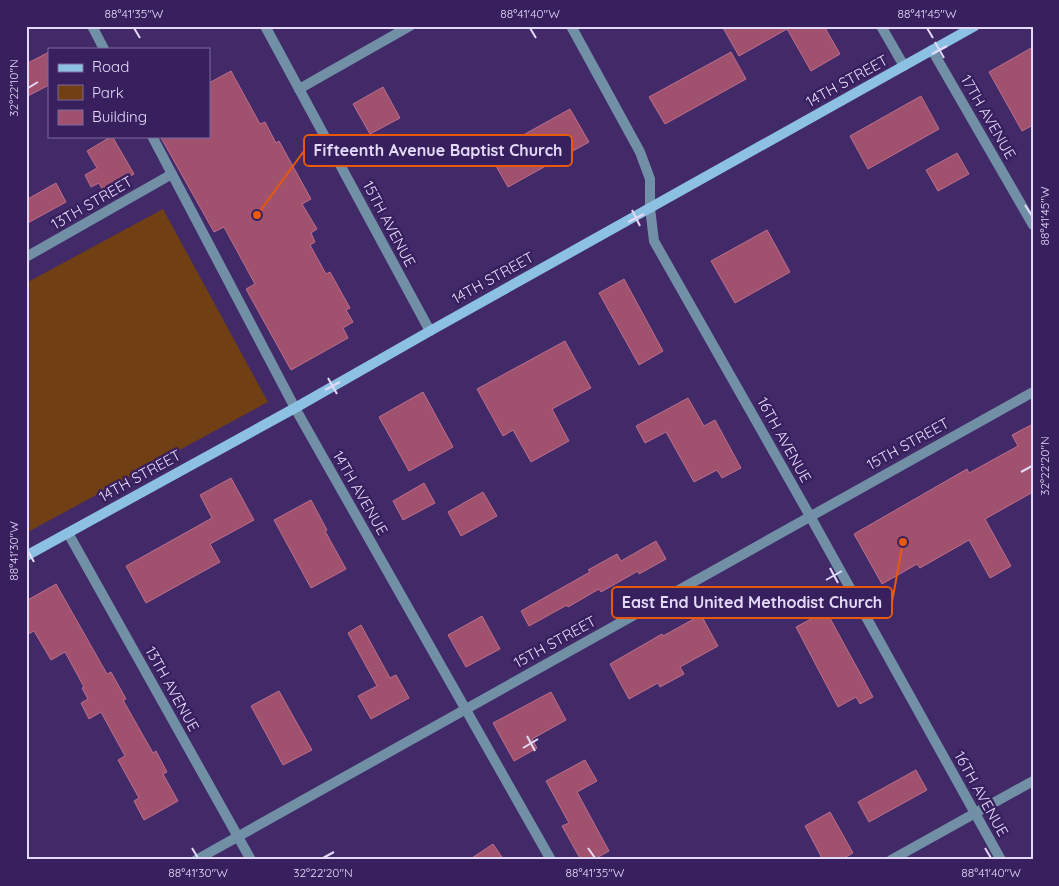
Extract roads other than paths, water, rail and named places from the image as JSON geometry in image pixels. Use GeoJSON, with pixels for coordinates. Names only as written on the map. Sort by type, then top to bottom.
{"type":"FeatureCollection","features":[{"type":"Feature","properties":{"kind":"main road","name":"14TH STREET"},"geometry":{"type":"LineString","coordinates":[[26,556],[295,408],[975,26]]}},
{"type":"Feature","properties":{"kind":"street"},"geometry":{"type":"LineString","coordinates":[[92,26],[103,48]]}},
{"type":"Feature","properties":{"kind":"street","name":"15TH AVENUE"},"geometry":{"type":"LineString","coordinates":[[265,26],[430,331]]}},
{"type":"Feature","properties":{"kind":"street"},"geometry":{"type":"LineString","coordinates":[[299,89],[410,26]]}},
{"type":"Feature","properties":{"kind":"street","name":"16TH AVENUE"},"geometry":{"type":"LineString","coordinates":[[571,26],[640,152],[650,179],[650,208],[654,241],[810,516],[1001,860]]}},
{"type":"Feature","properties":{"kind":"street"},"geometry":{"type":"LineString","coordinates":[[881,26],[904,66]]}},
{"type":"Feature","properties":{"kind":"street","name":"17TH AVENUE"},"geometry":{"type":"LineString","coordinates":[[932,50],[1033,225]]}},
{"type":"Feature","properties":{"kind":"street","name":"14TH AVENUE"},"geometry":{"type":"LineString","coordinates":[[153,138],[295,408],[551,860]]}},
{"type":"Feature","properties":{"kind":"street","name":"13TH STREET"},"geometry":{"type":"LineString","coordinates":[[26,257],[172,174]]}},
{"type":"Feature","properties":{"kind":"street","name":"15TH STREET"},"geometry":{"type":"LineString","coordinates":[[196,860],[1033,392]]}},
{"type":"Feature","properties":{"kind":"street","name":"13TH AVENUE"},"geometry":{"type":"LineString","coordinates":[[68,533],[251,860]]}},
{"type":"Feature","properties":{"kind":"street"},"geometry":{"type":"LineString","coordinates":[[891,860],[1033,781]]}},
{"type":"Feature","properties":{"kind":"place","name":"Fifteenth Avenue Baptist Church"},"geometry":{"type":"Point","coordinates":[257,215]}},
{"type":"Feature","properties":{"kind":"place","name":"East End United Methodist Church"},"geometry":{"type":"Point","coordinates":[903,542]}}]}
